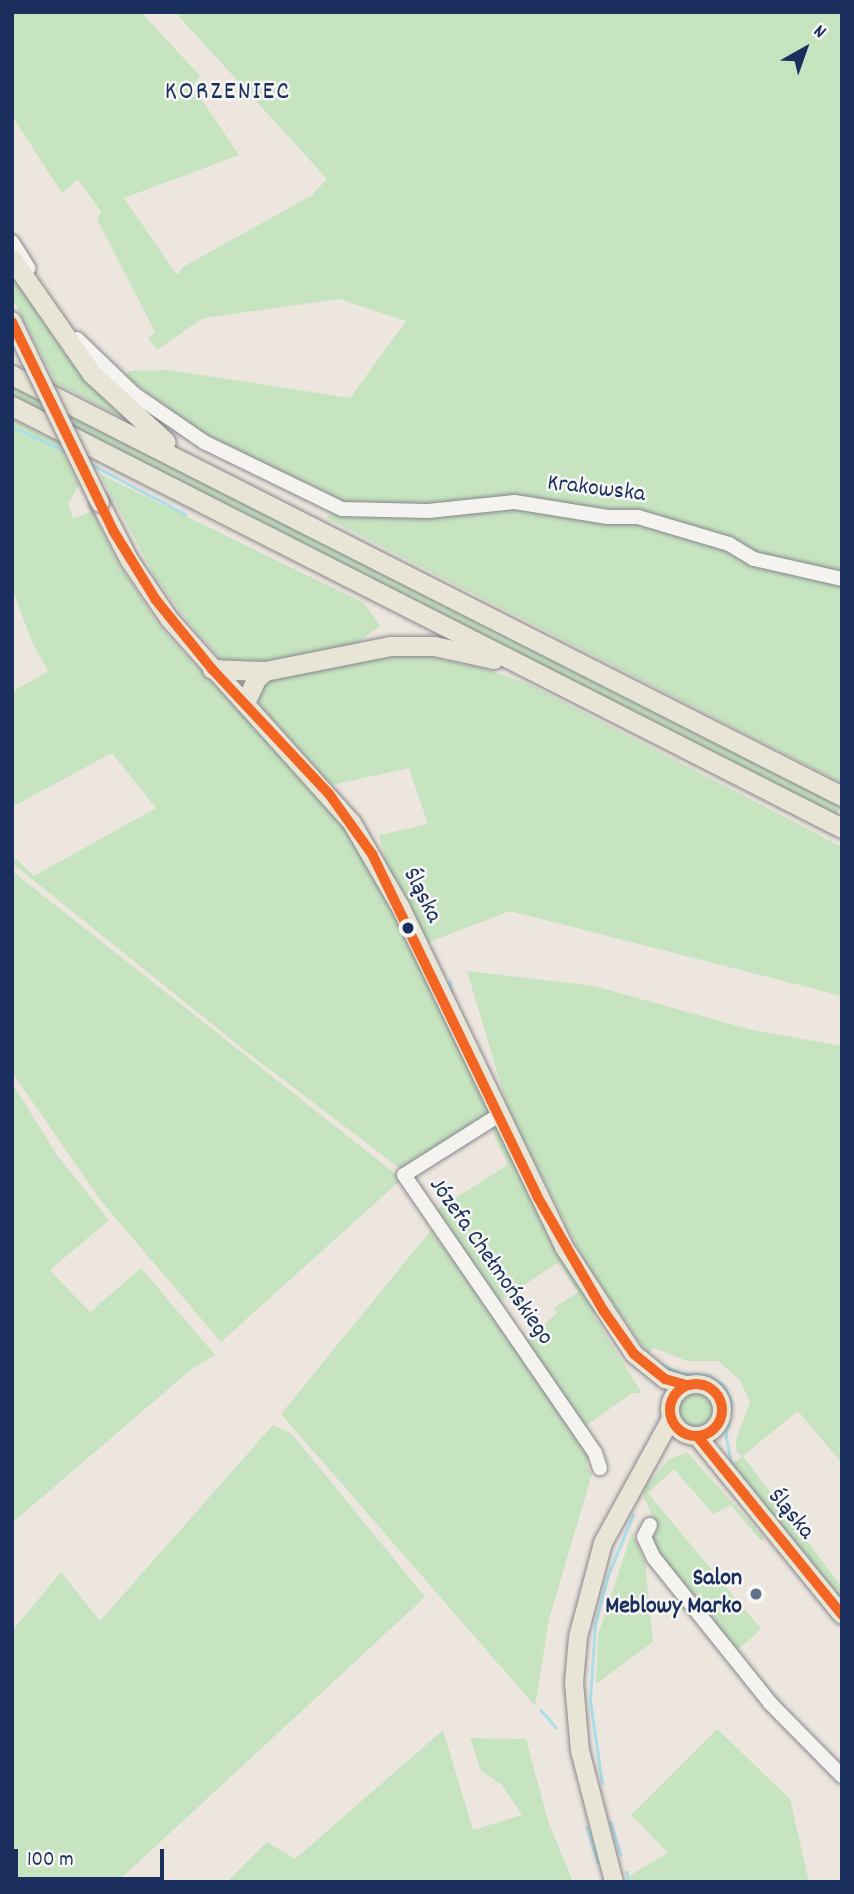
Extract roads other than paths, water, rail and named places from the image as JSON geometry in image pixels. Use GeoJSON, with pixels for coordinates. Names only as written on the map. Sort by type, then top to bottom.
{"type":"FeatureCollection","features":[{"type":"Feature","properties":{"kind":"highway"},"geometry":{"type":"LineString","coordinates":[[12,259],[54,324],[102,385],[141,422],[215,477]]}},
{"type":"Feature","properties":{"kind":"highway"},"geometry":{"type":"LineString","coordinates":[[12,375],[842,796]]}},
{"type":"Feature","properties":{"kind":"highway"},"geometry":{"type":"LineString","coordinates":[[12,406],[842,828]]}},
{"type":"Feature","properties":{"kind":"highway"},"geometry":{"type":"LineString","coordinates":[[212,668],[265,671],[367,649],[412,645],[455,649],[524,666]]}},
{"type":"Feature","properties":{"kind":"highway"},"geometry":{"type":"LineString","coordinates":[[246,703],[256,679],[265,671]]}},
{"type":"Feature","properties":{"kind":"main road","name":"Śląska"},"geometry":{"type":"LineString","coordinates":[[12,321],[100,503],[156,600],[212,668],[329,794],[372,854],[564,1247],[634,1354],[671,1399]]}},
{"type":"Feature","properties":{"kind":"main road","name":"Śląska"},"geometry":{"type":"LineString","coordinates":[[634,1354],[665,1378],[686,1385]]}},
{"type":"Feature","properties":{"kind":"main road"},"geometry":{"type":"LineString","coordinates":[[614,1882],[580,1751],[575,1659],[584,1600],[597,1558],[622,1504],[671,1419],[671,1399],[686,1385],[701,1384],[715,1392],[722,1405],[716,1427],[691,1436],[649,1460]]}},
{"type":"Feature","properties":{"kind":"main road"},"geometry":{"type":"LineString","coordinates":[[671,1419],[691,1436]]}},
{"type":"Feature","properties":{"kind":"main road","name":"Śląska"},"geometry":{"type":"LineString","coordinates":[[716,1427],[729,1478]]}},
{"type":"Feature","properties":{"kind":"main road","name":"Śląska"},"geometry":{"type":"LineString","coordinates":[[691,1436],[842,1615]]}},
{"type":"Feature","properties":{"kind":"street","name":"Krakowska"},"geometry":{"type":"LineString","coordinates":[[12,242],[71,332],[127,388],[204,442],[335,506],[428,511],[515,502],[608,517],[638,517],[729,544],[754,559],[842,579]]}},
{"type":"Feature","properties":{"kind":"street","name":"Józefa Chełmońskiego"},"geometry":{"type":"LineString","coordinates":[[499,1115],[404,1175],[595,1453],[600,1468]]}},
{"type":"Feature","properties":{"kind":"street"},"geometry":{"type":"LineString","coordinates":[[650,1525],[644,1537],[654,1558],[770,1703],[842,1776]]}},
{"type":"Feature","properties":{"kind":"waterway"},"geometry":{"type":"LineString","coordinates":[[12,427],[67,452]]}},
{"type":"Feature","properties":{"kind":"waterway"},"geometry":{"type":"LineString","coordinates":[[89,463],[185,514]]}},
{"type":"Feature","properties":{"kind":"waterway"},"geometry":{"type":"LineString","coordinates":[[450,981],[452,995]]}},
{"type":"Feature","properties":{"kind":"waterway"},"geometry":{"type":"LineString","coordinates":[[660,1364],[681,1373],[709,1375],[724,1386],[732,1402],[726,1435],[732,1465]]}},
{"type":"Feature","properties":{"kind":"waterway"},"geometry":{"type":"LineString","coordinates":[[602,1784],[590,1701],[595,1625],[608,1575],[633,1515]]}},
{"type":"Feature","properties":{"kind":"waterway"},"geometry":{"type":"LineString","coordinates":[[541,1710],[556,1727]]}},
{"type":"Feature","properties":{"kind":"waterway"},"geometry":{"type":"LineString","coordinates":[[611,1822],[621,1855]]}},
{"type":"Feature","properties":{"kind":"waterway"},"geometry":{"type":"LineString","coordinates":[[587,1827],[598,1862]]}},
{"type":"Feature","properties":{"kind":"waterway"},"geometry":{"type":"LineString","coordinates":[[627,1872],[629,1882]]}},
{"type":"Feature","properties":{"kind":"place","name":"Salon Meblowy Marko"},"geometry":{"type":"Point","coordinates":[756,1594]}},
{"type":"Feature","properties":{"kind":"district","name":"KORZENIEC"},"geometry":{"type":"Point","coordinates":[228,93]}}]}
